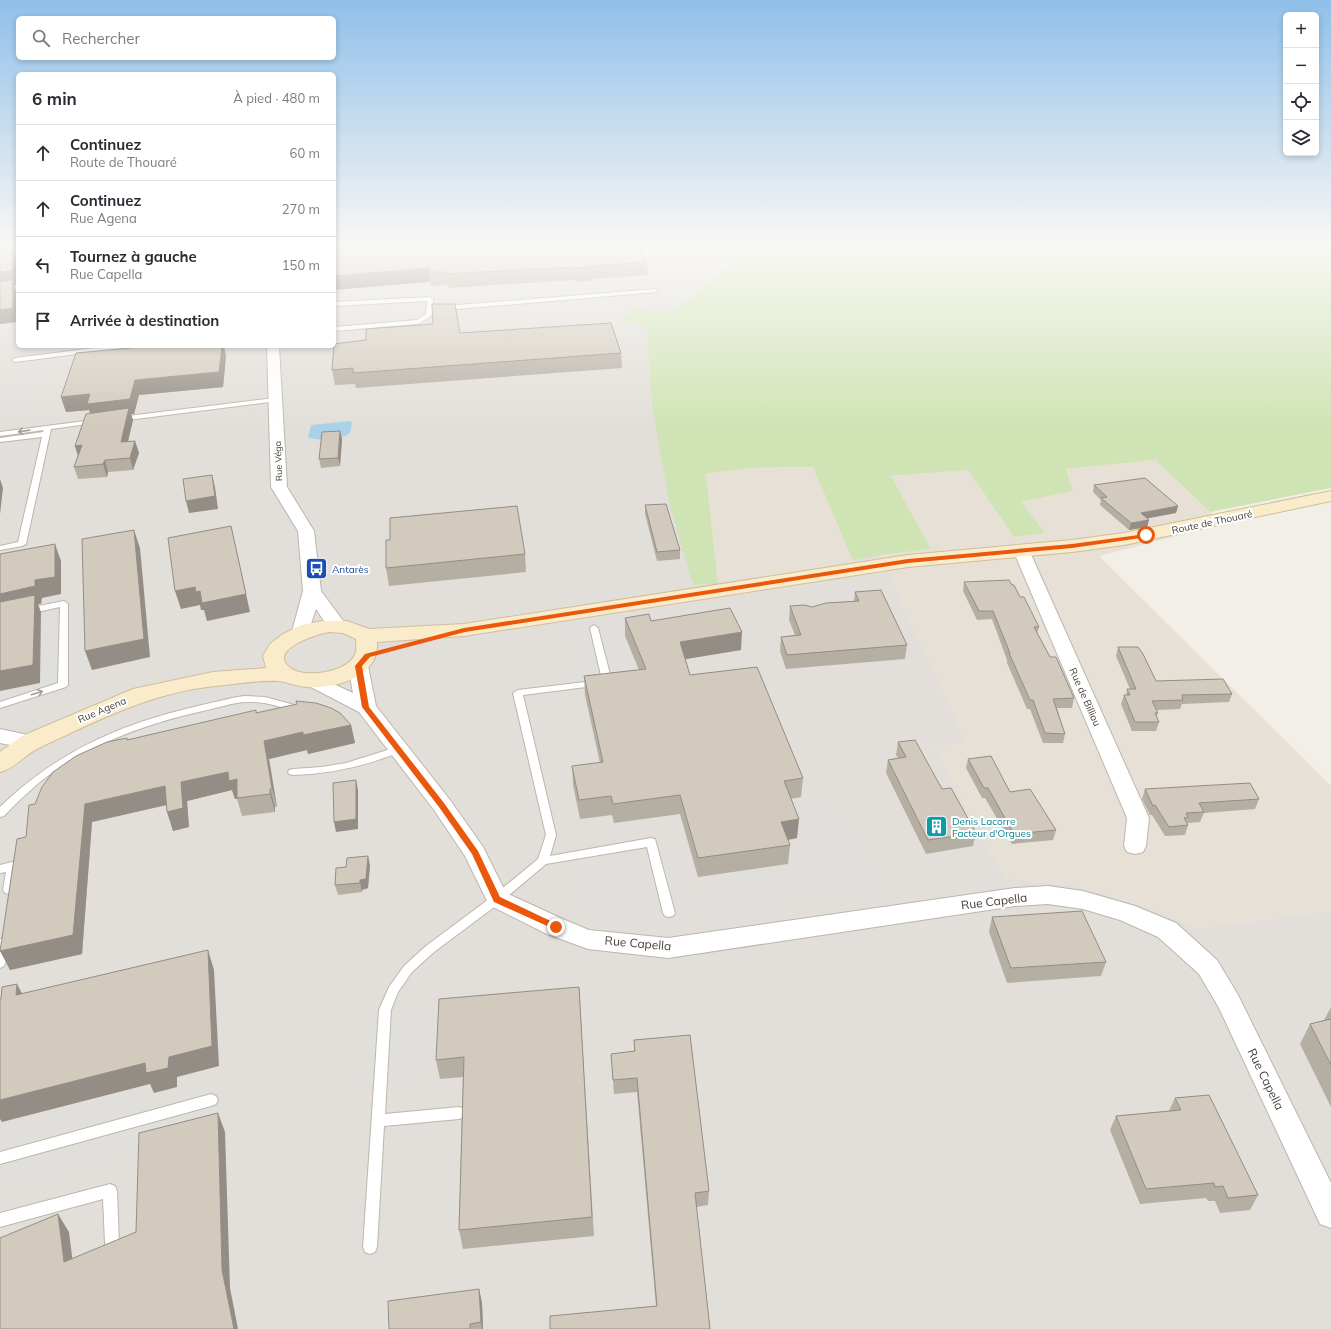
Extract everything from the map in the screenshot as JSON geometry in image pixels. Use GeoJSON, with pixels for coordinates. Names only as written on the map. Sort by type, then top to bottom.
{"type":"FeatureCollection","features":[{"type":"Feature","properties":{"kind":"main road","name":"Route de Thouaré"},"geometry":{"type":"LineString","coordinates":[[1021,550],[1072,546],[1146,535],[1331,496]]}},
{"type":"Feature","properties":{"kind":"main road"},"geometry":{"type":"LineString","coordinates":[[364,652],[357,630],[338,626],[315,627],[301,631],[290,637],[276,650],[274,663],[282,674],[291,678],[314,681],[332,678],[347,673],[364,652],[464,630],[908,561],[1021,550]]}},
{"type":"Feature","properties":{"kind":"main road","name":"Rue Agena"},"geometry":{"type":"LineString","coordinates":[[213,679],[276,650]]}},
{"type":"Feature","properties":{"kind":"main road","name":"Rue Agena"},"geometry":{"type":"LineString","coordinates":[[0,764],[30,742],[141,694],[213,679],[282,674]]}},
{"type":"Feature","properties":{"kind":"street","name":"Rue Véga"},"geometry":{"type":"LineString","coordinates":[[273,348],[279,487],[306,531],[312,591],[301,631]]}},
{"type":"Feature","properties":{"kind":"street","name":"Rue de Billiou"},"geometry":{"type":"LineString","coordinates":[[1021,550],[1138,818],[1135,846]]}},
{"type":"Feature","properties":{"kind":"street"},"geometry":{"type":"LineString","coordinates":[[312,591],[338,626]]}},
{"type":"Feature","properties":{"kind":"street"},"geometry":{"type":"LineString","coordinates":[[364,652],[366,707]]}},
{"type":"Feature","properties":{"kind":"street"},"geometry":{"type":"LineString","coordinates":[[314,681],[366,707],[397,750],[442,805],[475,853],[497,900]]}},
{"type":"Feature","properties":{"kind":"street"},"geometry":{"type":"LineString","coordinates":[[0,736],[30,742]]}},
{"type":"Feature","properties":{"kind":"street","name":"Rue Capella"},"geometry":{"type":"LineString","coordinates":[[497,900],[556,927],[588,939],[668,948],[1015,897],[1048,895],[1083,900],[1127,913],[1167,930],[1208,967],[1229,1003],[1331,1214]]}},
{"type":"Feature","properties":{"kind":"lane"},"geometry":{"type":"LineString","coordinates":[[336,329],[418,322],[429,315],[430,304]]}},
{"type":"Feature","properties":{"kind":"lane"},"geometry":{"type":"LineString","coordinates":[[430,309],[492,304]]}},
{"type":"Feature","properties":{"kind":"lane"},"geometry":{"type":"LineString","coordinates":[[15,360],[108,348]]}},
{"type":"Feature","properties":{"kind":"lane"},"geometry":{"type":"LineString","coordinates":[[111,420],[275,400]]}},
{"type":"Feature","properties":{"kind":"lane"},"geometry":{"type":"LineString","coordinates":[[0,440],[47,430],[103,421]]}},
{"type":"Feature","properties":{"kind":"lane"},"geometry":{"type":"LineString","coordinates":[[0,434],[47,430]]}},
{"type":"Feature","properties":{"kind":"lane"},"geometry":{"type":"LineString","coordinates":[[0,548],[22,544],[47,430]]}},
{"type":"Feature","properties":{"kind":"lane"},"geometry":{"type":"LineString","coordinates":[[0,705],[63,685],[64,604],[21,612]]}},
{"type":"Feature","properties":{"kind":"lane"},"geometry":{"type":"LineString","coordinates":[[543,861],[551,835],[518,693],[607,682],[594,628]]}},
{"type":"Feature","properties":{"kind":"lane"},"geometry":{"type":"LineString","coordinates":[[0,813],[14,798],[66,759],[112,735],[138,725],[181,712],[253,698],[304,710]]}},
{"type":"Feature","properties":{"kind":"lane"},"geometry":{"type":"LineString","coordinates":[[263,712],[273,703]]}},
{"type":"Feature","properties":{"kind":"lane"},"geometry":{"type":"LineString","coordinates":[[112,735],[119,747]]}},
{"type":"Feature","properties":{"kind":"lane"},"geometry":{"type":"LineString","coordinates":[[293,772],[330,771],[350,767],[363,764],[397,750]]}},
{"type":"Feature","properties":{"kind":"lane"},"geometry":{"type":"LineString","coordinates":[[370,1247],[385,1010],[393,990],[408,969],[430,949],[497,900],[543,861],[651,842],[669,913]]}},
{"type":"Feature","properties":{"kind":"lane"},"geometry":{"type":"LineString","coordinates":[[0,869],[12,866],[8,904]]}},
{"type":"Feature","properties":{"kind":"lane"},"geometry":{"type":"LineString","coordinates":[[0,963],[4,934]]}},
{"type":"Feature","properties":{"kind":"lane"},"geometry":{"type":"LineString","coordinates":[[0,1158],[211,1100]]}},
{"type":"Feature","properties":{"kind":"lane"},"geometry":{"type":"LineString","coordinates":[[378,1121],[459,1113]]}},
{"type":"Feature","properties":{"kind":"lane"},"geometry":{"type":"LineString","coordinates":[[0,1220],[110,1191],[112,1243]]}},
{"type":"Feature","properties":{"kind":"shaded area"},"geometry":{"type":"Polygon","coordinates":[[[0,304],[16,304],[16,348],[336,348],[336,304],[682,304],[674,311],[632,310],[621,320],[646,325],[652,406],[693,585],[718,584],[880,555],[966,743],[934,747],[1005,878],[1080,886],[1151,908],[1197,928],[1331,911],[1331,1329],[0,1329],[0,304]]]}},
{"type":"Feature","properties":{"kind":"shaded area"},"geometry":{"type":"Polygon","coordinates":[[[41,374],[24,410],[0,413],[0,394],[10,394],[18,376],[41,374]]]}},
{"type":"Feature","properties":{"kind":"shaded area"},"geometry":{"type":"Polygon","coordinates":[[[36,449],[32,481],[0,486],[0,454],[36,449]]]}},
{"type":"Feature","properties":{"kind":"shaded area"},"geometry":{"type":"Polygon","coordinates":[[[1155,460],[1222,524],[1099,556],[1331,786],[1331,911],[1197,928],[1151,908],[1080,886],[1005,878],[934,747],[965,743],[880,555],[931,549],[891,476],[968,470],[1014,537],[1044,532],[1021,502],[1073,491],[1066,469],[1155,460]]]}},
{"type":"Feature","properties":{"kind":"shaded area"},"geometry":{"type":"Polygon","coordinates":[[[813,467],[853,561],[718,584],[706,474],[749,468],[813,467]]]}},
{"type":"Feature","properties":{"kind":"shaded area"},"geometry":{"type":"Polygon","coordinates":[[[86,616],[88,690],[0,719],[0,693],[42,685],[45,623],[86,616]]]}},
{"type":"Feature","properties":{"kind":"shaded area"},"geometry":{"type":"Polygon","coordinates":[[[613,623],[628,672],[581,678],[569,628],[613,623]]]}},
{"type":"Feature","properties":{"kind":"shaded area"},"geometry":{"type":"Polygon","coordinates":[[[266,683],[321,698],[305,717],[53,791],[20,818],[7,816],[0,824],[0,789],[35,761],[65,742],[100,726],[179,701],[210,693],[266,683]]]}},
{"type":"Feature","properties":{"kind":"shaded area"},"geometry":{"type":"Polygon","coordinates":[[[823,807],[829,821],[847,818],[875,886],[775,900],[778,912],[713,922],[702,880],[811,864],[792,812],[823,807]]]}},
{"type":"Feature","properties":{"kind":"shaded area"},"geometry":{"type":"Polygon","coordinates":[[[677,850],[697,916],[641,926],[637,914],[590,922],[580,875],[624,868],[622,859],[677,850]]]}},
{"type":"Feature","properties":{"kind":"shaded area"},"geometry":{"type":"Polygon","coordinates":[[[18,872],[4,974],[0,975],[0,876],[18,872]]]}},
{"type":"Feature","properties":{"kind":"shaded area"},"geometry":{"type":"Polygon","coordinates":[[[426,1014],[421,1080],[362,1084],[370,1018],[426,1014]]]}},
{"type":"Feature","properties":{"kind":"shaded area"},"geometry":{"type":"Polygon","coordinates":[[[220,1083],[222,1126],[0,1186],[0,1129],[143,1092],[144,1103],[220,1083]]]}},
{"type":"Feature","properties":{"kind":"green space"},"geometry":{"type":"Polygon","coordinates":[[[682,304],[1331,304],[1331,488],[1210,512],[1155,460],[1066,469],[1073,491],[1021,502],[1045,533],[1014,537],[968,470],[891,476],[931,549],[881,555],[853,561],[813,467],[749,468],[706,474],[718,584],[693,585],[670,506],[652,406],[646,325],[620,320],[632,310],[674,311],[682,304]]]}},
{"type":"Feature","properties":{"kind":"water"},"geometry":{"type":"Polygon","coordinates":[[[350,421],[352,423],[350,433],[336,439],[324,440],[308,437],[311,425],[350,421]]]}},
{"type":"Feature","properties":{"kind":"building"},"geometry":{"type":"Polygon","coordinates":[[[0,304],[13,304],[13,308],[0,310],[0,304]]]}},
{"type":"Feature","properties":{"kind":"building"},"geometry":{"type":"Polygon","coordinates":[[[432,304],[455,304],[460,333],[611,323],[621,353],[353,373],[353,368],[332,370],[334,348],[336,348],[336,344],[366,340],[366,329],[433,324],[432,304]]]}},
{"type":"Feature","properties":{"kind":"building"},"geometry":{"type":"Polygon","coordinates":[[[131,348],[222,348],[219,372],[135,380],[130,399],[87,404],[90,394],[61,397],[76,353],[131,348]]]}},
{"type":"Feature","properties":{"kind":"building"},"geometry":{"type":"Polygon","coordinates":[[[129,408],[121,442],[135,441],[130,458],[105,460],[103,464],[74,467],[82,445],[75,446],[86,414],[129,408]]]}},
{"type":"Feature","properties":{"kind":"building"},"geometry":{"type":"Polygon","coordinates":[[[340,431],[338,458],[319,459],[322,432],[340,431]]]}},
{"type":"Feature","properties":{"kind":"building"},"geometry":{"type":"Polygon","coordinates":[[[212,475],[215,496],[186,501],[183,479],[212,475]]]}},
{"type":"Feature","properties":{"kind":"building"},"geometry":{"type":"Polygon","coordinates":[[[1145,478],[1178,506],[1141,513],[1149,520],[1131,523],[1101,498],[1107,497],[1094,485],[1145,478]]]}},
{"type":"Feature","properties":{"kind":"building"},"geometry":{"type":"Polygon","coordinates":[[[666,504],[680,550],[657,552],[645,505],[666,504]]]}},
{"type":"Feature","properties":{"kind":"building"},"geometry":{"type":"Polygon","coordinates":[[[517,506],[525,554],[386,568],[386,540],[390,540],[390,518],[517,506]]]}},
{"type":"Feature","properties":{"kind":"building"},"geometry":{"type":"Polygon","coordinates":[[[231,526],[246,594],[202,603],[200,591],[196,592],[195,587],[175,591],[168,538],[231,526]]]}},
{"type":"Feature","properties":{"kind":"building"},"geometry":{"type":"Polygon","coordinates":[[[134,530],[144,639],[85,651],[82,539],[134,530]]]}},
{"type":"Feature","properties":{"kind":"building"},"geometry":{"type":"Polygon","coordinates":[[[55,544],[55,577],[35,580],[35,586],[0,594],[0,554],[55,544]]]}},
{"type":"Feature","properties":{"kind":"building"},"geometry":{"type":"Polygon","coordinates":[[[1009,580],[1012,585],[1014,585],[1020,597],[1024,597],[1039,627],[1034,627],[1050,657],[1056,657],[1074,698],[1053,699],[1065,734],[1045,733],[1033,700],[1030,700],[1009,653],[993,611],[979,611],[964,582],[1009,580]]]}},
{"type":"Feature","properties":{"kind":"building"},"geometry":{"type":"Polygon","coordinates":[[[881,590],[907,645],[787,655],[781,637],[801,635],[790,606],[804,605],[812,607],[826,603],[859,601],[855,592],[881,590]]]}},
{"type":"Feature","properties":{"kind":"building"},"geometry":{"type":"Polygon","coordinates":[[[35,595],[33,665],[0,671],[0,602],[35,595]]]}},
{"type":"Feature","properties":{"kind":"building"},"geometry":{"type":"Polygon","coordinates":[[[730,608],[742,632],[680,642],[690,675],[757,667],[803,778],[784,781],[799,819],[781,822],[790,845],[698,858],[680,795],[613,804],[611,796],[579,800],[572,766],[603,762],[584,676],[646,669],[625,618],[649,614],[651,621],[730,608]]]}},
{"type":"Feature","properties":{"kind":"building"},"geometry":{"type":"Polygon","coordinates":[[[1118,647],[1138,647],[1156,681],[1223,679],[1232,694],[1182,695],[1183,700],[1152,701],[1158,713],[1155,713],[1159,722],[1135,722],[1124,695],[1130,695],[1127,689],[1136,689],[1118,647]]]}},
{"type":"Feature","properties":{"kind":"building"},"geometry":{"type":"Polygon","coordinates":[[[296,701],[316,703],[331,708],[340,713],[351,725],[303,735],[303,732],[264,741],[272,788],[270,789],[270,794],[237,798],[237,779],[229,781],[228,772],[181,782],[183,808],[167,812],[165,786],[85,804],[73,935],[0,951],[17,839],[26,837],[29,805],[35,804],[42,787],[53,772],[76,756],[107,742],[127,738],[127,740],[256,710],[256,713],[297,704],[296,701]]]}},
{"type":"Feature","properties":{"kind":"building"},"geometry":{"type":"Polygon","coordinates":[[[915,740],[942,789],[951,788],[976,833],[928,840],[888,760],[906,757],[898,742],[915,740]]]}},
{"type":"Feature","properties":{"kind":"building"},"geometry":{"type":"Polygon","coordinates":[[[991,756],[1010,792],[1030,789],[1056,830],[1014,834],[988,788],[984,788],[968,759],[991,756]]]}},
{"type":"Feature","properties":{"kind":"building"},"geometry":{"type":"Polygon","coordinates":[[[356,780],[356,819],[334,822],[333,783],[356,780]]]}},
{"type":"Feature","properties":{"kind":"building"},"geometry":{"type":"Polygon","coordinates":[[[1250,783],[1259,799],[1199,803],[1204,812],[1186,813],[1188,817],[1184,818],[1188,825],[1169,827],[1155,805],[1153,806],[1145,789],[1250,783]]]}},
{"type":"Feature","properties":{"kind":"building"},"geometry":{"type":"Polygon","coordinates":[[[368,856],[366,879],[360,880],[360,883],[335,885],[336,868],[346,867],[347,858],[368,856]]]}},
{"type":"Feature","properties":{"kind":"building"},"geometry":{"type":"Polygon","coordinates":[[[1082,911],[1106,962],[1011,968],[992,917],[1082,911]]]}},
{"type":"Feature","properties":{"kind":"building"},"geometry":{"type":"Polygon","coordinates":[[[208,950],[212,1046],[169,1057],[168,1068],[146,1073],[145,1063],[0,1100],[0,999],[2,987],[17,984],[16,995],[208,950]]]}},
{"type":"Feature","properties":{"kind":"building"},"geometry":{"type":"Polygon","coordinates":[[[579,987],[592,1217],[459,1230],[464,1057],[436,1060],[439,999],[579,987]]]}},
{"type":"Feature","properties":{"kind":"building"},"geometry":{"type":"Polygon","coordinates":[[[1331,1019],[1331,1065],[1310,1024],[1331,1019]]]}},
{"type":"Feature","properties":{"kind":"building"},"geometry":{"type":"Polygon","coordinates":[[[690,1035],[709,1191],[695,1193],[710,1329],[550,1329],[550,1316],[657,1306],[637,1078],[613,1080],[611,1054],[635,1051],[634,1040],[690,1035]]]}},
{"type":"Feature","properties":{"kind":"building"},"geometry":{"type":"Polygon","coordinates":[[[1209,1095],[1258,1195],[1228,1198],[1223,1186],[1215,1187],[1214,1183],[1146,1189],[1116,1116],[1181,1110],[1175,1098],[1209,1095]]]}},
{"type":"Feature","properties":{"kind":"building"},"geometry":{"type":"Polygon","coordinates":[[[218,1113],[222,1270],[234,1329],[0,1329],[0,1238],[58,1214],[64,1262],[136,1232],[139,1133],[218,1113]]]}},
{"type":"Feature","properties":{"kind":"building"},"geometry":{"type":"Polygon","coordinates":[[[479,1289],[481,1322],[470,1324],[470,1329],[389,1329],[388,1301],[479,1289]]]}},
{"type":"Feature","properties":{"kind":"place","name":"Antarès"},"geometry":{"type":"Point","coordinates":[316,569]}},
{"type":"Feature","properties":{"kind":"place","name":"Denis Lacorre Facteur d'Orgues"},"geometry":{"type":"Point","coordinates":[937,827]}},
{"type":"Feature","properties":{"kind":"route"},"geometry":{"type":"LineString","coordinates":[[556,927],[497,900],[475,853],[442,805],[397,750],[366,707],[358,666],[368,656],[464,630],[908,561],[1072,546],[1146,535]]}}]}
